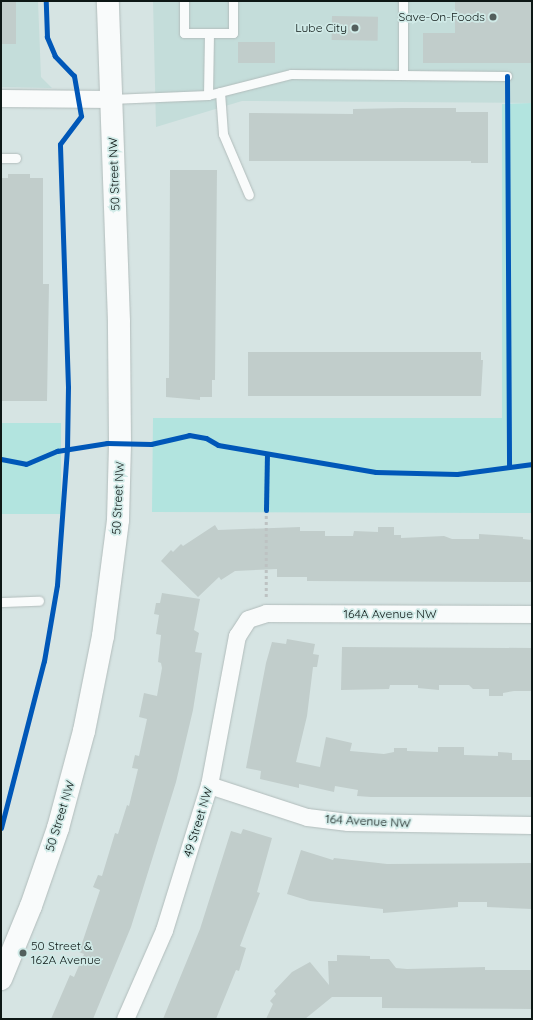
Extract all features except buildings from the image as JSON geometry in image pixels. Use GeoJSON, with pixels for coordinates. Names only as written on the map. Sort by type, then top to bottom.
{"type":"FeatureCollection","features":[{"type":"Feature","properties":{"kind":"main road","name":"50 Street NW"},"geometry":{"type":"LineString","coordinates":[[1,978],[31,906],[71,784],[94,686],[110,585],[118,520],[120,444],[108,1]]}},
{"type":"Feature","properties":{"kind":"street"},"geometry":{"type":"LineString","coordinates":[[1,98],[111,99]]}},
{"type":"Feature","properties":{"kind":"street","name":"164A Avenue NW"},"geometry":{"type":"LineString","coordinates":[[248,619],[266,613],[532,614]]}},
{"type":"Feature","properties":{"kind":"street","name":"49 Street NW"},"geometry":{"type":"LineString","coordinates":[[125,1019],[164,930],[209,785],[237,636],[248,619]]}},
{"type":"Feature","properties":{"kind":"street","name":"164 Avenue NW"},"geometry":{"type":"LineString","coordinates":[[209,785],[307,817],[348,822],[532,825]]}},
{"type":"Feature","properties":{"kind":"lane"},"geometry":{"type":"LineString","coordinates":[[184,1],[184,33],[233,33],[233,1]]}},
{"type":"Feature","properties":{"kind":"lane"},"geometry":{"type":"LineString","coordinates":[[403,1],[403,75]]}},
{"type":"Feature","properties":{"kind":"lane"},"geometry":{"type":"LineString","coordinates":[[208,95],[209,33]]}},
{"type":"Feature","properties":{"kind":"lane"},"geometry":{"type":"LineString","coordinates":[[111,99],[208,95],[291,74],[507,76]]}},
{"type":"Feature","properties":{"kind":"lane"},"geometry":{"type":"LineString","coordinates":[[220,92],[223,134],[249,195]]}},
{"type":"Feature","properties":{"kind":"lane"},"geometry":{"type":"LineString","coordinates":[[1,158],[16,158]]}},
{"type":"Feature","properties":{"kind":"lane"},"geometry":{"type":"LineString","coordinates":[[1,602],[39,601]]}},
{"type":"Feature","properties":{"kind":"path"},"geometry":{"type":"LineString","coordinates":[[266,502],[266,613]]}},
{"type":"Feature","properties":{"kind":"shaded area"},"geometry":{"type":"Polygon","coordinates":[[[1,1],[38,1],[41,77],[52,88],[1,87],[1,1]]]}},
{"type":"Feature","properties":{"kind":"shaded area"},"geometry":{"type":"Polygon","coordinates":[[[153,1],[532,1],[532,103],[242,101],[156,127],[153,1]]]}},
{"type":"Feature","properties":{"kind":"shaded area"},"geometry":{"type":"Polygon","coordinates":[[[532,103],[532,513],[152,512],[153,418],[502,418],[502,104],[532,103]]]}},
{"type":"Feature","properties":{"kind":"shaded area"},"geometry":{"type":"Polygon","coordinates":[[[1,423],[61,423],[61,514],[1,514],[1,423]]]}},
{"type":"Feature","properties":{"kind":"cycle path"},"geometry":{"type":"LineString","coordinates":[[1,828],[44,661],[57,585],[67,450],[68,387],[60,144],[81,116],[74,76],[55,56],[47,37],[46,1]]}},
{"type":"Feature","properties":{"kind":"cycle path"},"geometry":{"type":"LineString","coordinates":[[507,76],[509,467]]}},
{"type":"Feature","properties":{"kind":"cycle path"},"geometry":{"type":"LineString","coordinates":[[1,459],[26,464],[57,451],[107,443],[151,444],[189,435],[206,438],[218,445],[376,472],[457,474],[532,464]]}},
{"type":"Feature","properties":{"kind":"cycle path"},"geometry":{"type":"LineString","coordinates":[[266,510],[267,454]]}},
{"type":"Feature","properties":{"kind":"place","name":"Save-On-Foods"},"geometry":{"type":"Point","coordinates":[493,17]}},
{"type":"Feature","properties":{"kind":"place","name":"Lube City"},"geometry":{"type":"Point","coordinates":[355,28]}},
{"type":"Feature","properties":{"kind":"place","name":"50 Street & 162A Avenue"},"geometry":{"type":"Point","coordinates":[23,953]}}]}
